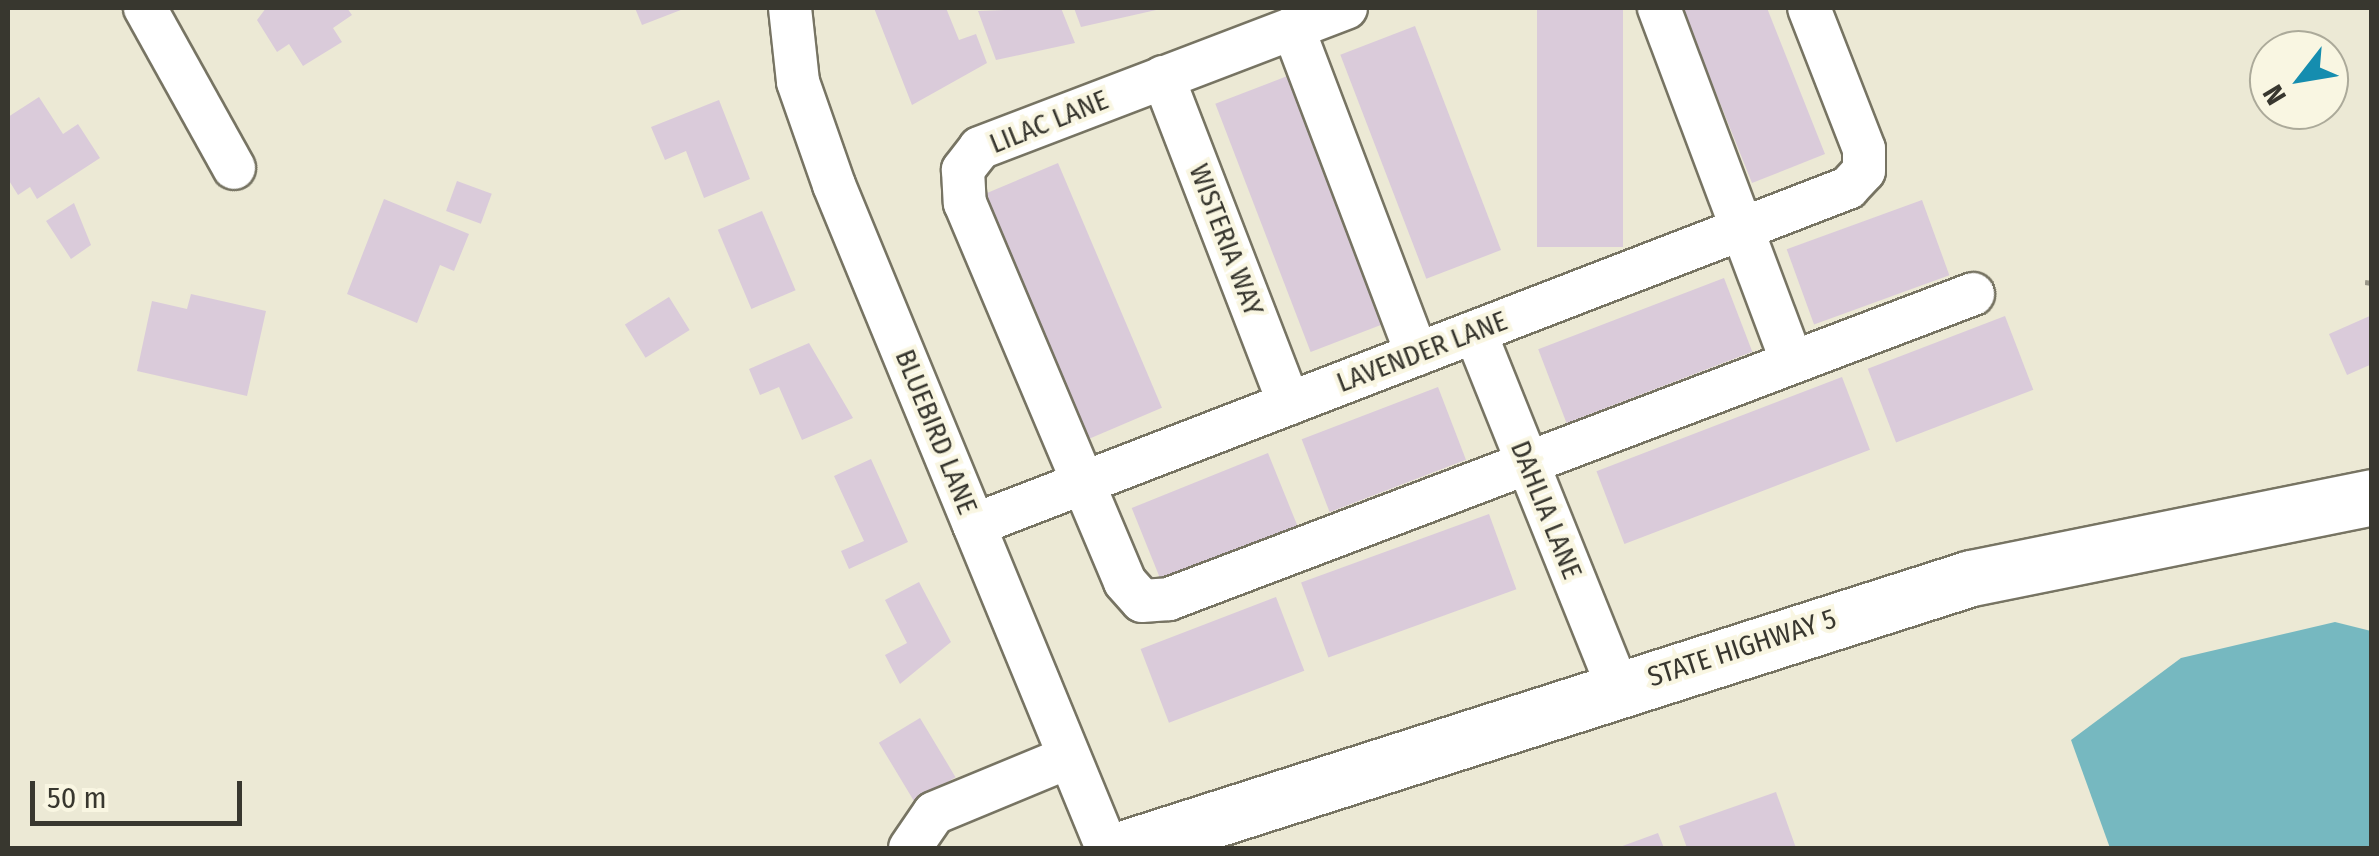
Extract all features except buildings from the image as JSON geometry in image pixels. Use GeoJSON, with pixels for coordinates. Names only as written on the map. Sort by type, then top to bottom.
{"type":"FeatureCollection","features":[{"type":"Feature","properties":{"kind":"main road","name":"STATE HIGHWAY 5"},"geometry":{"type":"LineString","coordinates":[[1125,848],[1971,578],[2372,497]]}},
{"type":"Feature","properties":{"kind":"street"},"geometry":{"type":"LineString","coordinates":[[145,8],[234,168]]}},
{"type":"Feature","properties":{"kind":"street","name":"BLUEBIRD LANE"},"geometry":{"type":"LineString","coordinates":[[790,8],[798,82],[828,168],[1107,848]]}},
{"type":"Feature","properties":{"kind":"street","name":"LILAC LANE"},"geometry":{"type":"LineString","coordinates":[[1346,8],[980,148],[963,170],[966,203],[1084,482],[1142,601],[1169,600],[1526,462]]}},
{"type":"Feature","properties":{"kind":"street"},"geometry":{"type":"LineString","coordinates":[[1659,8],[1792,361]]}},
{"type":"Feature","properties":{"kind":"street","name":"LAVENDER LANE"},"geometry":{"type":"LineString","coordinates":[[974,525],[1848,188],[1864,171],[1864,149],[1809,8]]}},
{"type":"Feature","properties":{"kind":"street"},"geometry":{"type":"LineString","coordinates":[[1293,28],[1417,354]]}},
{"type":"Feature","properties":{"kind":"street","name":"WISTERIA WAY"},"geometry":{"type":"LineString","coordinates":[[1164,78],[1289,403]]}},
{"type":"Feature","properties":{"kind":"street"},"geometry":{"type":"LineString","coordinates":[[1526,462],[1974,294]]}},
{"type":"Feature","properties":{"kind":"street","name":"DAHLIA LANE"},"geometry":{"type":"LineString","coordinates":[[1475,332],[1618,688]]}},
{"type":"Feature","properties":{"kind":"street"},"geometry":{"type":"LineString","coordinates":[[910,848],[934,813],[1069,757]]}},
{"type":"Feature","properties":{"kind":"water"},"geometry":{"type":"Polygon","coordinates":[[[2335,622],[2371,631],[2371,848],[2110,848],[2071,740],[2181,658],[2335,622]]]}}]}
